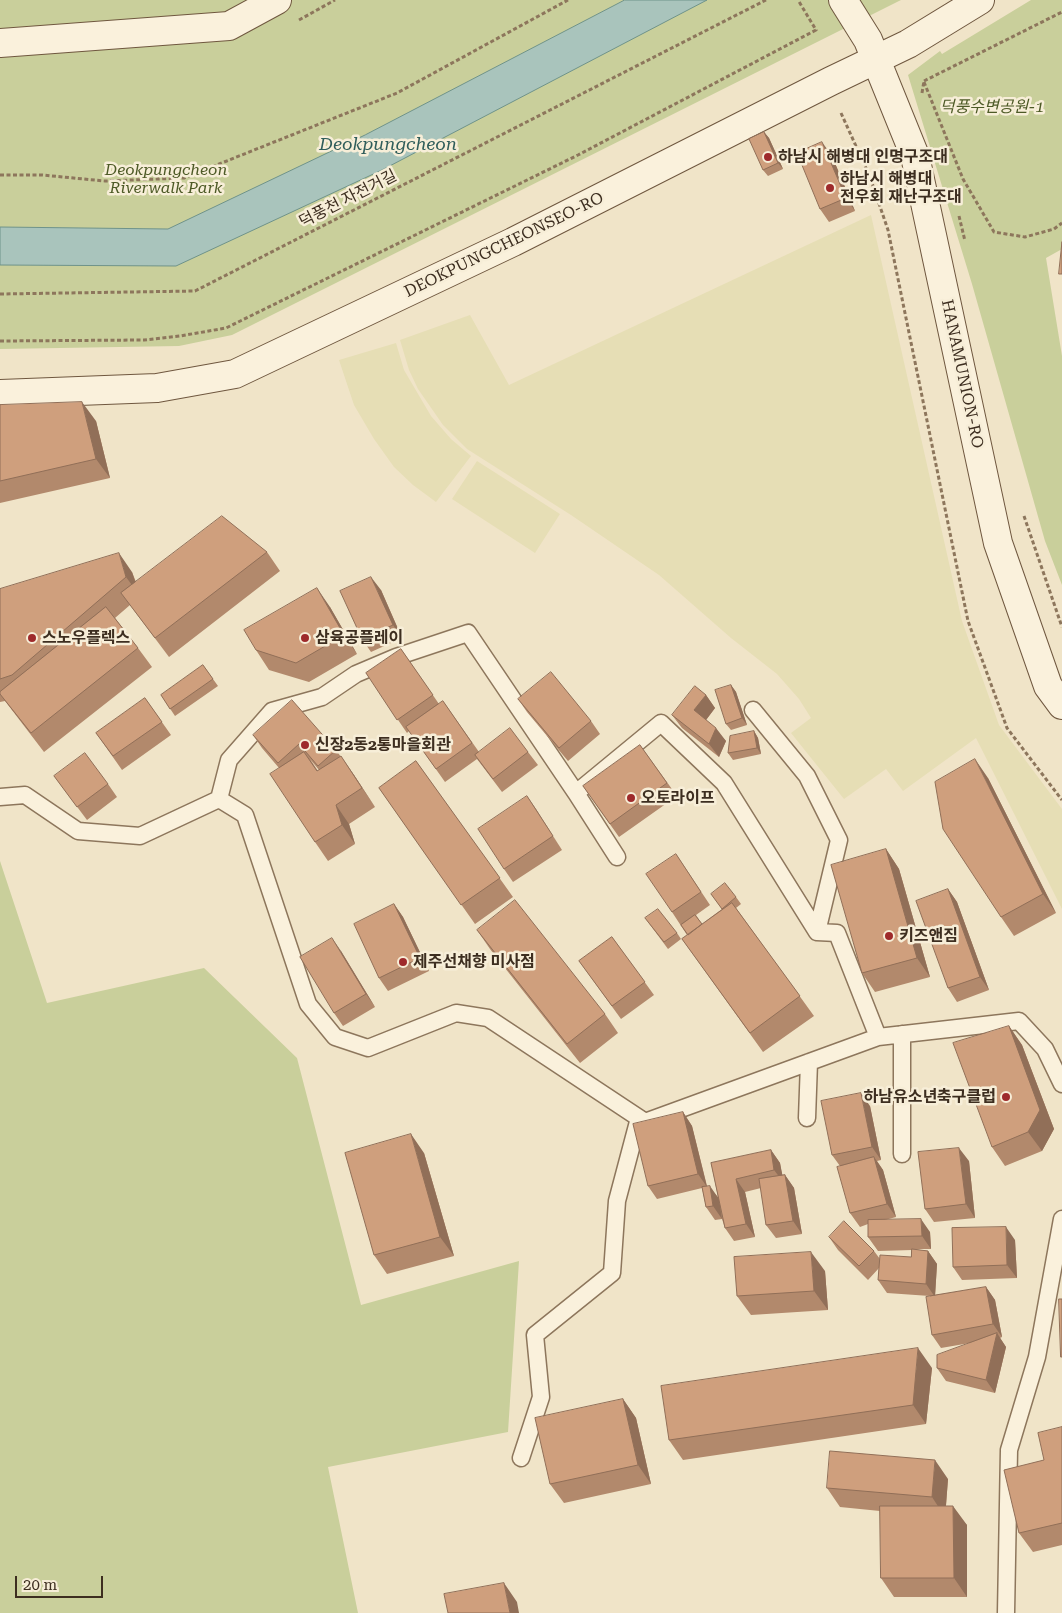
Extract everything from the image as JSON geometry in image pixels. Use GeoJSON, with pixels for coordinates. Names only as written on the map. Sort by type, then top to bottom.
{"type":"FeatureCollection","features":[{"type":"Feature","properties":{"kind":"street"},"geometry":{"type":"LineString","coordinates":[[0,43],[229,26],[278,0]]}},
{"type":"Feature","properties":{"kind":"street","name":"HANAMUNION-RO"},"geometry":{"type":"LineString","coordinates":[[843,0],[872,50],[915,156],[998,543],[1048,686],[1062,705]]}},
{"type":"Feature","properties":{"kind":"street","name":"DEOKPUNGCHEONSEO-RO"},"geometry":{"type":"LineString","coordinates":[[0,394],[157,388],[235,374],[513,242],[831,81],[872,50],[908,44],[980,0]]}},
{"type":"Feature","properties":{"kind":"lane"},"geometry":{"type":"LineString","coordinates":[[220,799],[229,760],[272,711],[322,696],[356,674],[396,657],[468,632],[617,857]]}},
{"type":"Feature","properties":{"kind":"lane"},"geometry":{"type":"LineString","coordinates":[[753,710],[807,776],[839,840],[817,932]]}},
{"type":"Feature","properties":{"kind":"lane"},"geometry":{"type":"LineString","coordinates":[[576,793],[661,723],[724,783],[817,932]]}},
{"type":"Feature","properties":{"kind":"lane"},"geometry":{"type":"LineString","coordinates":[[0,796],[25,794],[78,832],[140,836],[220,799]]}},
{"type":"Feature","properties":{"kind":"lane"},"geometry":{"type":"LineString","coordinates":[[220,799],[245,815],[308,1004],[334,1037],[368,1048],[456,1013],[488,1018],[645,1122],[878,1037],[1019,1021],[1045,1049],[1062,1084]]}},
{"type":"Feature","properties":{"kind":"lane"},"geometry":{"type":"LineString","coordinates":[[817,932],[837,933],[878,1037]]}},
{"type":"Feature","properties":{"kind":"lane"},"geometry":{"type":"LineString","coordinates":[[902,1034],[902,1154]]}},
{"type":"Feature","properties":{"kind":"lane"},"geometry":{"type":"LineString","coordinates":[[807,1118],[809,1062]]}},
{"type":"Feature","properties":{"kind":"lane"},"geometry":{"type":"LineString","coordinates":[[521,1458],[541,1397],[535,1335],[612,1272],[618,1200],[639,1118]]}},
{"type":"Feature","properties":{"kind":"lane"},"geometry":{"type":"LineString","coordinates":[[1006,1613],[1009,1450],[1038,1357],[1062,1219]]}},
{"type":"Feature","properties":{"kind":"path"},"geometry":{"type":"LineString","coordinates":[[0,175],[42,175],[105,181],[184,178],[397,93],[568,0]]}},
{"type":"Feature","properties":{"kind":"path","name":"덕풍천 자전거길"},"geometry":{"type":"LineString","coordinates":[[0,294],[195,291],[766,0]]}},
{"type":"Feature","properties":{"kind":"path"},"geometry":{"type":"LineString","coordinates":[[0,341],[144,340],[226,328],[578,155],[816,30],[798,0]]}},
{"type":"Feature","properties":{"kind":"path"},"geometry":{"type":"LineString","coordinates":[[1062,12],[924,81],[963,179],[994,232],[1025,237],[1054,229],[1062,223]]}},
{"type":"Feature","properties":{"kind":"path"},"geometry":{"type":"LineString","coordinates":[[841,113],[870,177],[888,230],[968,621],[1007,728],[1062,800]]}},
{"type":"Feature","properties":{"kind":"shaded area"},"geometry":{"type":"Polygon","coordinates":[[[871,215],[962,621],[999,725],[1062,809],[1062,909],[976,738],[903,791],[886,769],[844,799],[791,733],[811,718],[799,699],[777,674],[731,638],[659,575],[571,515],[467,449],[443,425],[418,389],[409,370],[400,340],[470,315],[509,385],[871,215]]]}},
{"type":"Feature","properties":{"kind":"shaded area"},"geometry":{"type":"Polygon","coordinates":[[[396,343],[404,370],[431,416],[451,439],[471,456],[436,502],[413,485],[394,467],[374,439],[354,405],[339,360],[396,343]]]}},
{"type":"Feature","properties":{"kind":"shaded area"},"geometry":{"type":"Polygon","coordinates":[[[477,461],[560,514],[535,553],[452,499],[477,461]]]}},
{"type":"Feature","properties":{"kind":"green space","name":"Deokpungcheon Riverwalk Park"},"geometry":{"type":"Polygon","coordinates":[[[0,0],[901,0],[232,335],[179,346],[0,349],[0,0]]]}},
{"type":"Feature","properties":{"kind":"green space","name":"덕풍수변공원-1"},"geometry":{"type":"Polygon","coordinates":[[[1031,0],[1062,0],[1062,249],[1046,258],[1062,356],[1062,585],[1045,541],[972,284],[908,75],[940,51],[942,54],[1031,0]]]}},
{"type":"Feature","properties":{"kind":"green space"},"geometry":{"type":"Polygon","coordinates":[[[0,861],[47,1003],[204,968],[297,1058],[361,1305],[519,1261],[508,1432],[328,1467],[358,1613],[0,1613],[0,861]]]}},
{"type":"Feature","properties":{"kind":"water","name":"Deokpungcheon"},"geometry":{"type":"Polygon","coordinates":[[[625,0],[707,0],[382,170],[176,266],[0,265],[0,227],[168,229],[365,135],[625,0]]]}},
{"type":"Feature","properties":{"kind":"building","name":"하남시 해병대 인명구조대"},"geometry":{"type":"Polygon","coordinates":[[[764,132],[778,163],[763,170],[749,139],[764,132]]]}},
{"type":"Feature","properties":{"kind":"building","name":"하남시 해병대 전우회 재난구조대"},"geometry":{"type":"Polygon","coordinates":[[[822,142],[846,198],[820,209],[797,153],[822,142]]]}},
{"type":"Feature","properties":{"kind":"building"},"geometry":{"type":"Polygon","coordinates":[[[1062,242],[1062,274],[1059,274],[1062,242]]]}},
{"type":"Feature","properties":{"kind":"building"},"geometry":{"type":"Polygon","coordinates":[[[82,402],[96,459],[0,481],[0,405],[82,402]]]}},
{"type":"Feature","properties":{"kind":"building"},"geometry":{"type":"Polygon","coordinates":[[[222,516],[267,552],[155,638],[121,593],[222,516]]]}},
{"type":"Feature","properties":{"kind":"building"},"geometry":{"type":"Polygon","coordinates":[[[119,553],[126,577],[12,675],[0,679],[0,589],[119,553]]]}},
{"type":"Feature","properties":{"kind":"building"},"geometry":{"type":"Polygon","coordinates":[[[371,577],[393,625],[362,639],[340,591],[371,577]]]}},
{"type":"Feature","properties":{"kind":"building"},"geometry":{"type":"Polygon","coordinates":[[[317,588],[344,635],[296,663],[256,650],[244,630],[317,588]]]}},
{"type":"Feature","properties":{"kind":"building"},"geometry":{"type":"Polygon","coordinates":[[[106,607],[138,648],[31,733],[0,692],[106,607]]]}},
{"type":"Feature","properties":{"kind":"building"},"geometry":{"type":"Polygon","coordinates":[[[401,649],[433,695],[397,720],[366,673],[401,649]]]}},
{"type":"Feature","properties":{"kind":"building"},"geometry":{"type":"Polygon","coordinates":[[[203,665],[213,679],[170,709],[161,695],[203,665]]]}},
{"type":"Feature","properties":{"kind":"building"},"geometry":{"type":"Polygon","coordinates":[[[551,672],[591,721],[559,748],[518,699],[551,672]]]}},
{"type":"Feature","properties":{"kind":"building"},"geometry":{"type":"Polygon","coordinates":[[[731,685],[742,718],[726,724],[715,690],[731,685]]]}},
{"type":"Feature","properties":{"kind":"building"},"geometry":{"type":"Polygon","coordinates":[[[695,686],[706,695],[694,710],[716,728],[709,744],[672,715],[695,686]]]}},
{"type":"Feature","properties":{"kind":"building"},"geometry":{"type":"Polygon","coordinates":[[[145,698],[162,722],[113,756],[96,733],[145,698]]]}},
{"type":"Feature","properties":{"kind":"building"},"geometry":{"type":"Polygon","coordinates":[[[292,700],[336,750],[318,766],[299,744],[278,763],[253,735],[292,700]]]}},
{"type":"Feature","properties":{"kind":"building"},"geometry":{"type":"Polygon","coordinates":[[[443,701],[472,743],[436,769],[406,727],[443,701]]]}},
{"type":"Feature","properties":{"kind":"building"},"geometry":{"type":"Polygon","coordinates":[[[510,728],[528,752],[493,779],[475,755],[510,728]]]}},
{"type":"Feature","properties":{"kind":"building"},"geometry":{"type":"Polygon","coordinates":[[[754,731],[757,748],[728,753],[730,736],[754,731]]]}},
{"type":"Feature","properties":{"kind":"building"},"geometry":{"type":"Polygon","coordinates":[[[640,745],[667,783],[610,824],[583,786],[640,745]]]}},
{"type":"Feature","properties":{"kind":"building"},"geometry":{"type":"Polygon","coordinates":[[[304,752],[317,771],[341,756],[362,788],[336,805],[342,825],[315,842],[270,774],[304,752]]]}},
{"type":"Feature","properties":{"kind":"building"},"geometry":{"type":"Polygon","coordinates":[[[85,753],[108,784],[77,807],[54,776],[85,753]]]}},
{"type":"Feature","properties":{"kind":"building"},"geometry":{"type":"Polygon","coordinates":[[[975,759],[1043,894],[1001,917],[943,829],[935,782],[975,759]]]}},
{"type":"Feature","properties":{"kind":"building"},"geometry":{"type":"Polygon","coordinates":[[[416,761],[500,878],[461,905],[379,788],[416,761]]]}},
{"type":"Feature","properties":{"kind":"building"},"geometry":{"type":"Polygon","coordinates":[[[527,796],[553,836],[504,869],[478,829],[527,796]]]}},
{"type":"Feature","properties":{"kind":"building"},"geometry":{"type":"Polygon","coordinates":[[[886,849],[917,958],[862,973],[831,865],[886,849]]]}},
{"type":"Feature","properties":{"kind":"building"},"geometry":{"type":"Polygon","coordinates":[[[676,854],[701,892],[672,912],[646,874],[676,854]]]}},
{"type":"Feature","properties":{"kind":"building"},"geometry":{"type":"Polygon","coordinates":[[[725,883],[736,897],[722,909],[711,894],[725,883]]]}},
{"type":"Feature","properties":{"kind":"building"},"geometry":{"type":"Polygon","coordinates":[[[948,889],[980,977],[948,988],[916,901],[948,889]]]}},
{"type":"Feature","properties":{"kind":"building"},"geometry":{"type":"Polygon","coordinates":[[[515,900],[605,1014],[567,1044],[477,930],[515,900]]]}},
{"type":"Feature","properties":{"kind":"building"},"geometry":{"type":"Polygon","coordinates":[[[732,903],[800,996],[750,1033],[682,939],[732,903]]]}},
{"type":"Feature","properties":{"kind":"building"},"geometry":{"type":"Polygon","coordinates":[[[394,904],[420,958],[379,978],[354,924],[394,904]]]}},
{"type":"Feature","properties":{"kind":"building"},"geometry":{"type":"Polygon","coordinates":[[[658,909],[677,933],[664,942],[645,918],[658,909]]]}},
{"type":"Feature","properties":{"kind":"building"},"geometry":{"type":"Polygon","coordinates":[[[695,915],[702,924],[688,935],[681,925],[695,915]]]}},
{"type":"Feature","properties":{"kind":"building"},"geometry":{"type":"Polygon","coordinates":[[[612,937],[645,982],[612,1006],[579,961],[612,937]]]}},
{"type":"Feature","properties":{"kind":"building"},"geometry":{"type":"Polygon","coordinates":[[[332,938],[366,994],[334,1013],[300,957],[332,938]]]}},
{"type":"Feature","properties":{"kind":"building"},"geometry":{"type":"Polygon","coordinates":[[[1009,1026],[1040,1110],[1028,1132],[992,1147],[953,1043],[1009,1026]]]}},
{"type":"Feature","properties":{"kind":"building"},"geometry":{"type":"Polygon","coordinates":[[[861,1093],[872,1147],[832,1155],[821,1101],[861,1093]]]}},
{"type":"Feature","properties":{"kind":"building"},"geometry":{"type":"Polygon","coordinates":[[[683,1112],[698,1174],[648,1186],[633,1124],[683,1112]]]}},
{"type":"Feature","properties":{"kind":"building"},"geometry":{"type":"Polygon","coordinates":[[[411,1134],[440,1237],[374,1255],[345,1153],[411,1134]]]}},
{"type":"Feature","properties":{"kind":"building"},"geometry":{"type":"Polygon","coordinates":[[[959,1148],[966,1204],[925,1209],[918,1152],[959,1148]]]}},
{"type":"Feature","properties":{"kind":"building"},"geometry":{"type":"Polygon","coordinates":[[[771,1150],[774,1170],[736,1179],[746,1224],[725,1228],[711,1163],[771,1150]]]}},
{"type":"Feature","properties":{"kind":"building"},"geometry":{"type":"Polygon","coordinates":[[[874,1157],[887,1204],[850,1213],[837,1167],[874,1157]]]}},
{"type":"Feature","properties":{"kind":"building"},"geometry":{"type":"Polygon","coordinates":[[[785,1175],[793,1221],[766,1225],[759,1179],[785,1175]]]}},
{"type":"Feature","properties":{"kind":"building"},"geometry":{"type":"Polygon","coordinates":[[[710,1186],[713,1206],[706,1207],[702,1187],[710,1186]]]}},
{"type":"Feature","properties":{"kind":"building"},"geometry":{"type":"Polygon","coordinates":[[[921,1219],[922,1236],[868,1237],[868,1220],[921,1219]]]}},
{"type":"Feature","properties":{"kind":"building"},"geometry":{"type":"Polygon","coordinates":[[[844,1221],[874,1251],[859,1266],[829,1237],[844,1221]]]}},
{"type":"Feature","properties":{"kind":"building"},"geometry":{"type":"Polygon","coordinates":[[[1006,1227],[1007,1265],[953,1267],[952,1228],[1006,1227]]]}},
{"type":"Feature","properties":{"kind":"building"},"geometry":{"type":"Polygon","coordinates":[[[912,1249],[928,1251],[926,1284],[878,1280],[880,1255],[911,1257],[912,1249]]]}},
{"type":"Feature","properties":{"kind":"building"},"geometry":{"type":"Polygon","coordinates":[[[811,1252],[814,1291],[737,1296],[734,1257],[811,1252]]]}},
{"type":"Feature","properties":{"kind":"building"},"geometry":{"type":"Polygon","coordinates":[[[986,1287],[993,1324],[932,1335],[926,1297],[986,1287]]]}},
{"type":"Feature","properties":{"kind":"building"},"geometry":{"type":"Polygon","coordinates":[[[1059,1299],[1062,1299],[1062,1357],[1061,1357],[1059,1299]]]}},
{"type":"Feature","properties":{"kind":"building"},"geometry":{"type":"Polygon","coordinates":[[[997,1333],[986,1380],[937,1368],[937,1355],[997,1333]]]}},
{"type":"Feature","properties":{"kind":"building"},"geometry":{"type":"Polygon","coordinates":[[[918,1348],[913,1405],[669,1440],[661,1386],[918,1348]]]}},
{"type":"Feature","properties":{"kind":"building"},"geometry":{"type":"Polygon","coordinates":[[[623,1399],[638,1465],[550,1484],[535,1418],[623,1399]]]}},
{"type":"Feature","properties":{"kind":"building"},"geometry":{"type":"Polygon","coordinates":[[[1062,1427],[1062,1523],[1019,1533],[1004,1470],[1044,1460],[1038,1433],[1062,1427]]]}},
{"type":"Feature","properties":{"kind":"building"},"geometry":{"type":"Polygon","coordinates":[[[830,1451],[935,1460],[932,1497],[827,1488],[830,1451]]]}},
{"type":"Feature","properties":{"kind":"building"},"geometry":{"type":"Polygon","coordinates":[[[880,1506],[953,1506],[954,1578],[881,1578],[880,1506]]]}},
{"type":"Feature","properties":{"kind":"building"},"geometry":{"type":"Polygon","coordinates":[[[504,1583],[510,1613],[448,1613],[444,1594],[504,1583]]]}},
{"type":"Feature","properties":{"kind":"place","name":"하남시 해병대 인명구조대"},"geometry":{"type":"Point","coordinates":[768,157]}},
{"type":"Feature","properties":{"kind":"place","name":"하남시 해병대 전우회 재난구조대"},"geometry":{"type":"Point","coordinates":[830,188]}},
{"type":"Feature","properties":{"kind":"place","name":"스노우플렉스"},"geometry":{"type":"Point","coordinates":[32,638]}},
{"type":"Feature","properties":{"kind":"place","name":"삼육공플레이"},"geometry":{"type":"Point","coordinates":[305,638]}},
{"type":"Feature","properties":{"kind":"place","name":"신장2동2통마을회관"},"geometry":{"type":"Point","coordinates":[305,745]}},
{"type":"Feature","properties":{"kind":"place","name":"오토라이프"},"geometry":{"type":"Point","coordinates":[631,798]}},
{"type":"Feature","properties":{"kind":"place","name":"키즈앤짐"},"geometry":{"type":"Point","coordinates":[889,936]}},
{"type":"Feature","properties":{"kind":"place","name":"제주선채향 미사점"},"geometry":{"type":"Point","coordinates":[403,962]}},
{"type":"Feature","properties":{"kind":"place","name":"하남유소년축구클럽"},"geometry":{"type":"Point","coordinates":[1006,1097]}}]}
